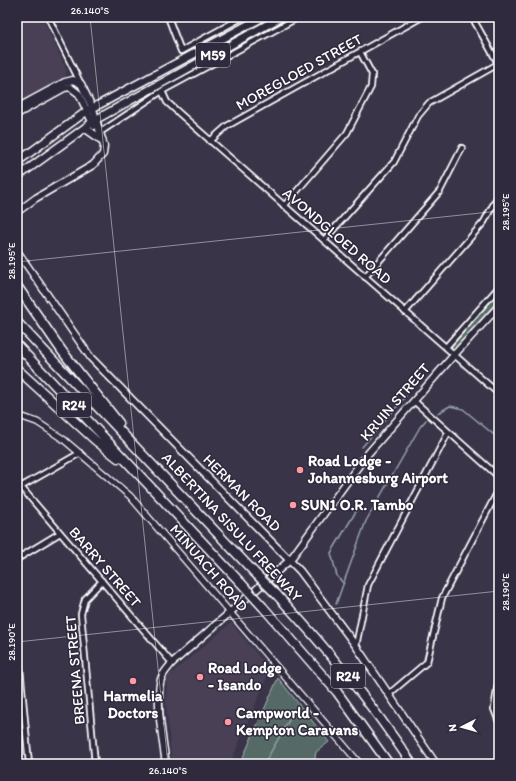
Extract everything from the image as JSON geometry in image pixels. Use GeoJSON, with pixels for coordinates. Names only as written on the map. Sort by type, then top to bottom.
{"type":"FeatureCollection","features":[{"type":"Feature","properties":{"kind":"highway"},"geometry":{"type":"LineString","coordinates":[[17,286],[62,351],[116,418],[128,438]]}},
{"type":"Feature","properties":{"kind":"highway","name":"ALBERTINA SISULU FREEWAY"},"geometry":{"type":"LineString","coordinates":[[17,322],[276,594],[330,653],[354,683],[412,764]]}},
{"type":"Feature","properties":{"kind":"highway","name":"ALBERTINA SISULU FREEWAY"},"geometry":{"type":"LineString","coordinates":[[17,344],[129,466],[263,607],[337,692],[389,764]]}},
{"type":"Feature","properties":{"kind":"highway"},"geometry":{"type":"LineString","coordinates":[[17,369],[95,440],[129,466]]}},
{"type":"Feature","properties":{"kind":"main road","name":"M59"},"geometry":{"type":"LineString","coordinates":[[17,162],[90,110],[263,17]]}},
{"type":"Feature","properties":{"kind":"main road","name":"M59"},"geometry":{"type":"LineString","coordinates":[[17,177],[94,121],[281,17]]}},
{"type":"Feature","properties":{"kind":"main road"},"geometry":{"type":"LineString","coordinates":[[17,108],[65,82],[73,80],[81,84],[104,150],[97,162],[36,198],[17,212]]}},
{"type":"Feature","properties":{"kind":"main road"},"geometry":{"type":"LineString","coordinates":[[17,114],[68,87],[77,92],[90,110]]}},
{"type":"Feature","properties":{"kind":"main road"},"geometry":{"type":"LineString","coordinates":[[85,128],[100,135]]}},
{"type":"Feature","properties":{"kind":"main road","name":"HERMAN ROAD"},"geometry":{"type":"LineString","coordinates":[[17,251],[93,361],[290,560],[356,646],[436,764]]}},
{"type":"Feature","properties":{"kind":"main road","name":"KRUIN STREET"},"geometry":{"type":"LineString","coordinates":[[166,764],[160,689],[164,673],[172,663],[290,560],[311,534],[348,478],[454,355],[499,306]]}},
{"type":"Feature","properties":{"kind":"street"},"geometry":{"type":"LineString","coordinates":[[48,17],[81,84]]}},
{"type":"Feature","properties":{"kind":"street"},"geometry":{"type":"LineString","coordinates":[[168,17],[181,51],[243,17]]}},
{"type":"Feature","properties":{"kind":"street"},"geometry":{"type":"LineString","coordinates":[[100,135],[162,92],[299,17]]}},
{"type":"Feature","properties":{"kind":"street","name":"MOREGLOED STREET"},"geometry":{"type":"LineString","coordinates":[[210,141],[227,126],[422,17]]}},
{"type":"Feature","properties":{"kind":"street"},"geometry":{"type":"LineString","coordinates":[[324,240],[394,162],[418,116],[429,103],[499,65],[472,17]]}},
{"type":"Feature","properties":{"kind":"street"},"geometry":{"type":"LineString","coordinates":[[284,206],[347,133],[368,94],[372,85],[372,74],[360,52]]}},
{"type":"Feature","properties":{"kind":"street","name":"AVONDGLOED ROAD"},"geometry":{"type":"LineString","coordinates":[[162,92],[167,102],[210,141],[499,394]]}},
{"type":"Feature","properties":{"kind":"street"},"geometry":{"type":"LineString","coordinates":[[365,277],[440,191],[462,148]]}},
{"type":"Feature","properties":{"kind":"street"},"geometry":{"type":"LineString","coordinates":[[405,312],[484,222],[499,194]]}},
{"type":"Feature","properties":{"kind":"street"},"geometry":{"type":"LineString","coordinates":[[446,347],[499,287]]}},
{"type":"Feature","properties":{"kind":"street"},"geometry":{"type":"LineString","coordinates":[[414,401],[499,477]]}},
{"type":"Feature","properties":{"kind":"street","name":"MINUACH ROAD"},"geometry":{"type":"LineString","coordinates":[[17,415],[36,422],[53,432],[130,496],[360,764]]}},
{"type":"Feature","properties":{"kind":"street"},"geometry":{"type":"LineString","coordinates":[[356,646],[368,584],[448,433]]}},
{"type":"Feature","properties":{"kind":"street"},"geometry":{"type":"LineString","coordinates":[[19,488],[80,453]]}},
{"type":"Feature","properties":{"kind":"street","name":"BARRY STREET"},"geometry":{"type":"LineString","coordinates":[[19,488],[60,533],[172,663]]}},
{"type":"Feature","properties":{"kind":"street"},"geometry":{"type":"LineString","coordinates":[[389,694],[427,662],[442,598],[499,488]]}},
{"type":"Feature","properties":{"kind":"street"},"geometry":{"type":"LineString","coordinates":[[17,559],[60,533]]}},
{"type":"Feature","properties":{"kind":"street","name":"BREENA STREET"},"geometry":{"type":"LineString","coordinates":[[95,764],[81,614],[85,599],[102,582]]}},
{"type":"Feature","properties":{"kind":"street"},"geometry":{"type":"LineString","coordinates":[[17,636],[29,764]]}},
{"type":"Feature","properties":{"kind":"street"},"geometry":{"type":"LineString","coordinates":[[499,677],[494,710],[499,722]]}},
{"type":"Feature","properties":{"kind":"shaded area"},"geometry":{"type":"Polygon","coordinates":[[[17,17],[42,17],[67,71],[65,77],[17,103],[17,17]]]}},
{"type":"Feature","properties":{"kind":"shaded area"},"geometry":{"type":"Polygon","coordinates":[[[231,623],[270,670],[230,764],[172,764],[166,703],[167,677],[231,623]]]}},
{"type":"Feature","properties":{"kind":"green space"},"geometry":{"type":"Polygon","coordinates":[[[499,292],[499,299],[454,349],[452,346],[499,292]]]}},
{"type":"Feature","properties":{"kind":"green space"},"geometry":{"type":"Polygon","coordinates":[[[278,678],[329,742],[316,752],[314,764],[240,764],[278,678]]]}},
{"type":"Feature","properties":{"kind":"waterway"},"geometry":{"type":"LineString","coordinates":[[362,447],[406,396]]}},
{"type":"Feature","properties":{"kind":"waterway"},"geometry":{"type":"LineString","coordinates":[[438,413],[450,406],[463,409],[499,439]]}},
{"type":"Feature","properties":{"kind":"waterway"},"geometry":{"type":"LineString","coordinates":[[336,604],[366,521],[420,427],[426,420]]}},
{"type":"Feature","properties":{"kind":"waterway"},"geometry":{"type":"LineString","coordinates":[[343,583],[337,576],[331,553],[358,508]]}},
{"type":"Feature","properties":{"kind":"waterway"},"geometry":{"type":"LineString","coordinates":[[264,764],[297,706]]}},
{"type":"Feature","properties":{"kind":"place","name":"Road Lodge - Johannesburg Airport"},"geometry":{"type":"Point","coordinates":[300,470]}},
{"type":"Feature","properties":{"kind":"place","name":"SUN1 O.R. Tambo"},"geometry":{"type":"Point","coordinates":[293,505]}},
{"type":"Feature","properties":{"kind":"place","name":"Road Lodge - Isando"},"geometry":{"type":"Point","coordinates":[200,677]}},
{"type":"Feature","properties":{"kind":"place","name":"Harmelia Doctors"},"geometry":{"type":"Point","coordinates":[133,681]}},
{"type":"Feature","properties":{"kind":"place","name":"Campworld - Kempton Caravans"},"geometry":{"type":"Point","coordinates":[228,722]}}]}
